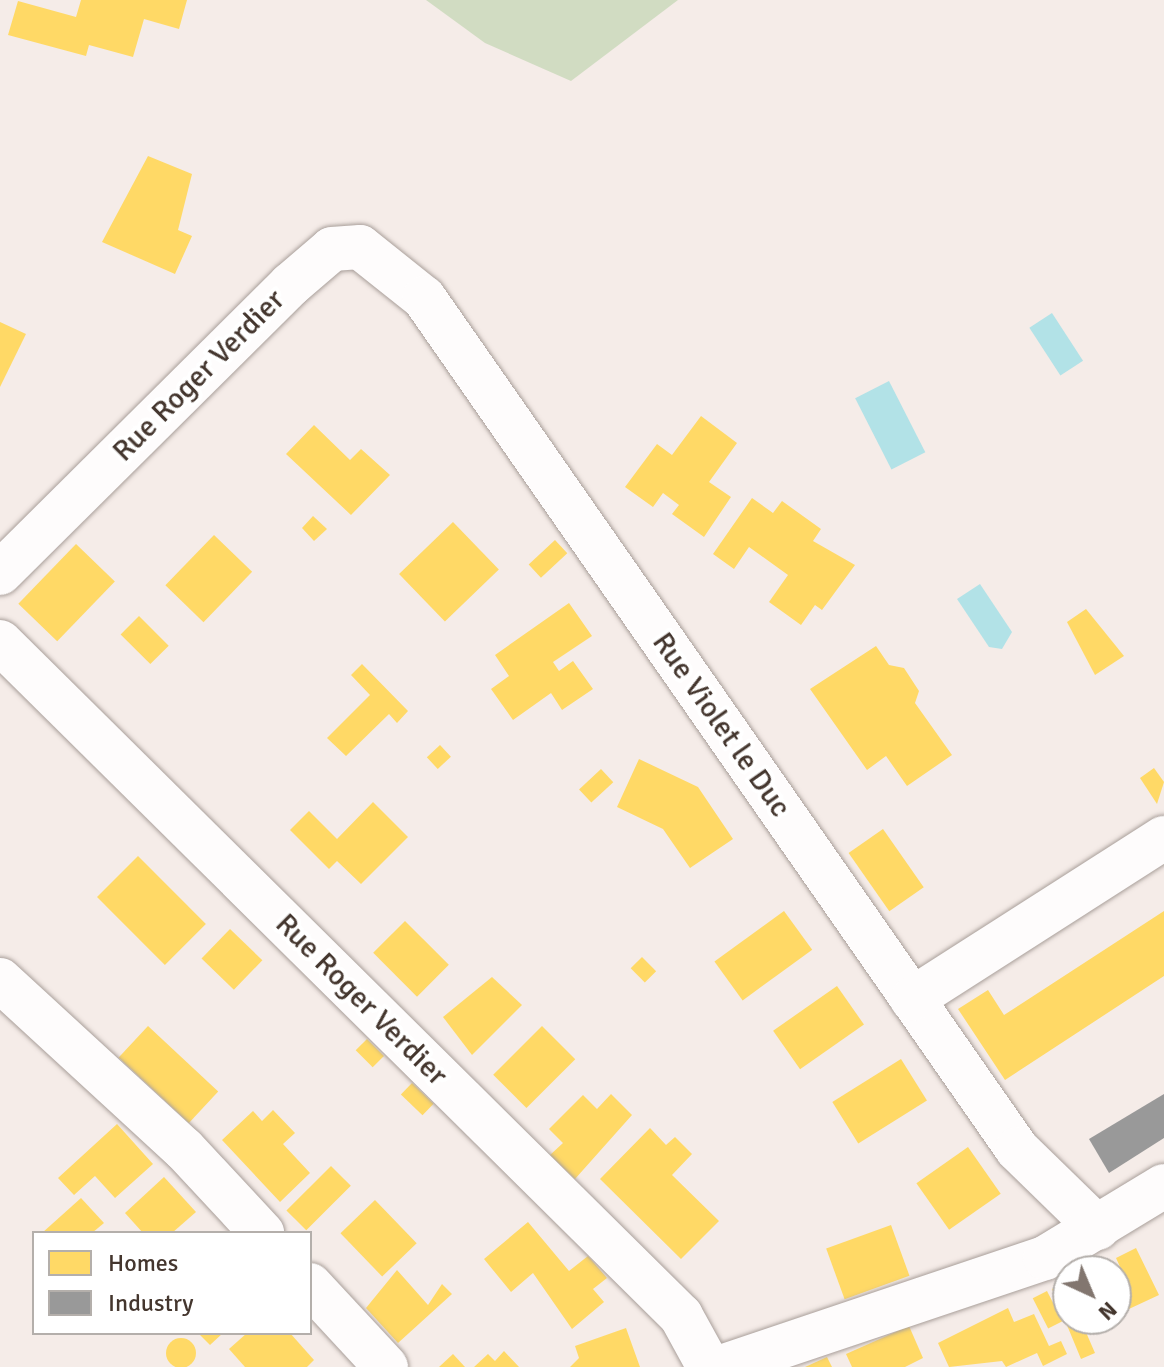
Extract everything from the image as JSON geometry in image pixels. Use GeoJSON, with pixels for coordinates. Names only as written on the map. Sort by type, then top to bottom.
{"type":"FeatureCollection","features":[{"type":"Feature","properties":{"kind":"street","name":"Rue Violet le Duc"},"geometry":{"type":"LineString","coordinates":[[332,249],[360,247],[424,298],[1017,1149],[1098,1228]]}},
{"type":"Feature","properties":{"kind":"street","name":"Rue Roger Verdier"},"geometry":{"type":"LineString","coordinates":[[0,573],[332,249]]}},
{"type":"Feature","properties":{"kind":"street","name":"Rue Roger Verdier"},"geometry":{"type":"LineString","coordinates":[[0,642],[681,1316],[709,1367]]}},
{"type":"Feature","properties":{"kind":"street"},"geometry":{"type":"LineString","coordinates":[[912,999],[1164,838]]}},
{"type":"Feature","properties":{"kind":"street"},"geometry":{"type":"LineString","coordinates":[[0,980],[184,1149],[260,1231]]}},
{"type":"Feature","properties":{"kind":"street"},"geometry":{"type":"LineString","coordinates":[[721,1367],[1045,1258],[1164,1186]]}},
{"type":"Feature","properties":{"kind":"street"},"geometry":{"type":"LineString","coordinates":[[312,1287],[386,1367]]}},
{"type":"Feature","properties":{"kind":"green space"},"geometry":{"type":"Polygon","coordinates":[[[426,0],[678,0],[571,81],[485,43],[426,0]]]}},
{"type":"Feature","properties":{"kind":"water"},"geometry":{"type":"Polygon","coordinates":[[[1052,313],[1083,361],[1060,376],[1029,328],[1052,313]]]}},
{"type":"Feature","properties":{"kind":"water"},"geometry":{"type":"Polygon","coordinates":[[[889,381],[925,452],[891,470],[855,398],[889,381]]]}},
{"type":"Feature","properties":{"kind":"water"},"geometry":{"type":"Polygon","coordinates":[[[980,584],[1012,632],[1002,649],[989,647],[957,599],[980,584]]]}},
{"type":"Feature","properties":{"kind":"building: Homes"},"geometry":{"type":"Polygon","coordinates":[[[81,0],[187,0],[179,29],[144,19],[133,57],[89,45],[86,56],[8,35],[18,1],[76,17],[81,0]]]}},
{"type":"Feature","properties":{"kind":"building: Homes"},"geometry":{"type":"Polygon","coordinates":[[[148,156],[192,174],[178,230],[192,236],[175,274],[102,242],[148,156]]]}},
{"type":"Feature","properties":{"kind":"building: Homes"},"geometry":{"type":"Polygon","coordinates":[[[0,322],[26,334],[0,387],[0,322]]]}},
{"type":"Feature","properties":{"kind":"building: Homes"},"geometry":{"type":"Polygon","coordinates":[[[701,416],[737,443],[709,482],[731,497],[704,537],[672,514],[679,505],[663,493],[653,507],[625,487],[657,444],[672,455],[701,416]]]}},
{"type":"Feature","properties":{"kind":"building: Homes"},"geometry":{"type":"Polygon","coordinates":[[[314,425],[350,460],[361,449],[390,475],[351,515],[286,454],[314,425]]]}},
{"type":"Feature","properties":{"kind":"building: Homes"},"geometry":{"type":"Polygon","coordinates":[[[752,498],[773,513],[782,501],[821,529],[813,541],[855,565],[822,610],[815,605],[801,625],[769,602],[788,575],[749,547],[734,569],[713,554],[752,498]]]}},
{"type":"Feature","properties":{"kind":"building: Homes"},"geometry":{"type":"Polygon","coordinates":[[[313,516],[327,529],[314,541],[302,528],[313,516]]]}},
{"type":"Feature","properties":{"kind":"building: Homes"},"geometry":{"type":"Polygon","coordinates":[[[453,522],[499,569],[445,622],[399,574],[453,522]]]}},
{"type":"Feature","properties":{"kind":"building: Homes"},"geometry":{"type":"Polygon","coordinates":[[[214,535],[252,572],[203,622],[165,585],[214,535]]]}},
{"type":"Feature","properties":{"kind":"building: Homes"},"geometry":{"type":"Polygon","coordinates":[[[555,540],[567,553],[541,578],[529,565],[555,540]]]}},
{"type":"Feature","properties":{"kind":"building: Homes"},"geometry":{"type":"Polygon","coordinates":[[[76,544],[115,582],[57,641],[18,604],[76,544]]]}},
{"type":"Feature","properties":{"kind":"building: Homes"},"geometry":{"type":"Polygon","coordinates":[[[569,603],[592,636],[553,662],[559,671],[573,661],[593,689],[562,710],[551,693],[513,720],[491,689],[509,676],[495,655],[569,603]]]}},
{"type":"Feature","properties":{"kind":"building: Homes"},"geometry":{"type":"Polygon","coordinates":[[[1086,609],[1124,656],[1095,675],[1067,622],[1086,609]]]}},
{"type":"Feature","properties":{"kind":"building: Homes"},"geometry":{"type":"Polygon","coordinates":[[[139,616],[169,646],[150,664],[121,634],[139,616]]]}},
{"type":"Feature","properties":{"kind":"building: Homes"},"geometry":{"type":"Polygon","coordinates":[[[876,646],[889,665],[904,668],[919,691],[915,703],[952,755],[907,786],[886,756],[867,770],[810,689],[876,646]]]}},
{"type":"Feature","properties":{"kind":"building: Homes"},"geometry":{"type":"Polygon","coordinates":[[[362,664],[408,711],[397,723],[389,714],[346,756],[327,738],[370,695],[351,675],[362,664]]]}},
{"type":"Feature","properties":{"kind":"building: Homes"},"geometry":{"type":"Polygon","coordinates":[[[440,745],[451,757],[438,769],[427,757],[440,745]]]}},
{"type":"Feature","properties":{"kind":"building: Homes"},"geometry":{"type":"Polygon","coordinates":[[[639,759],[698,787],[733,839],[690,868],[663,829],[617,807],[639,759]]]}},
{"type":"Feature","properties":{"kind":"building: Homes"},"geometry":{"type":"Polygon","coordinates":[[[1154,768],[1164,782],[1157,804],[1140,778],[1154,768]]]}},
{"type":"Feature","properties":{"kind":"building: Homes"},"geometry":{"type":"Polygon","coordinates":[[[601,769],[613,782],[591,803],[579,789],[601,769]]]}},
{"type":"Feature","properties":{"kind":"building: Homes"},"geometry":{"type":"Polygon","coordinates":[[[373,802],[408,837],[361,884],[337,861],[329,869],[290,830],[309,811],[337,839],[373,802]]]}},
{"type":"Feature","properties":{"kind":"building: Homes"},"geometry":{"type":"Polygon","coordinates":[[[883,829],[924,887],[889,911],[849,853],[883,829]]]}},
{"type":"Feature","properties":{"kind":"building: Homes"},"geometry":{"type":"Polygon","coordinates":[[[138,856],[206,924],[165,965],[97,897],[138,856]]]}},
{"type":"Feature","properties":{"kind":"building: Homes"},"geometry":{"type":"Polygon","coordinates":[[[784,911],[812,950],[743,1000],[714,962],[784,911]]]}},
{"type":"Feature","properties":{"kind":"building: Homes"},"geometry":{"type":"Polygon","coordinates":[[[1164,911],[1164,976],[1005,1080],[958,1009],[988,990],[1004,1015],[1164,911]]]}},
{"type":"Feature","properties":{"kind":"building: Homes"},"geometry":{"type":"Polygon","coordinates":[[[405,921],[449,965],[417,997],[373,953],[405,921]]]}},
{"type":"Feature","properties":{"kind":"building: Homes"},"geometry":{"type":"Polygon","coordinates":[[[230,929],[262,960],[234,990],[202,958],[230,929]]]}},
{"type":"Feature","properties":{"kind":"building: Homes"},"geometry":{"type":"Polygon","coordinates":[[[642,957],[656,971],[645,982],[631,968],[642,957]]]}},
{"type":"Feature","properties":{"kind":"building: Homes"},"geometry":{"type":"Polygon","coordinates":[[[492,977],[522,1005],[472,1055],[443,1017],[492,977]]]}},
{"type":"Feature","properties":{"kind":"building: Homes"},"geometry":{"type":"Polygon","coordinates":[[[837,986],[864,1025],[800,1069],[773,1031],[837,986]]]}},
{"type":"Feature","properties":{"kind":"building: Homes"},"geometry":{"type":"Polygon","coordinates":[[[148,1026],[218,1091],[189,1123],[119,1057],[148,1026]]]}},
{"type":"Feature","properties":{"kind":"building: Homes"},"geometry":{"type":"Polygon","coordinates":[[[542,1026],[575,1059],[526,1108],[493,1075],[542,1026]]]}},
{"type":"Feature","properties":{"kind":"building: Homes"},"geometry":{"type":"Polygon","coordinates":[[[367,1039],[384,1056],[373,1067],[356,1050],[367,1039]]]}},
{"type":"Feature","properties":{"kind":"building: Homes"},"geometry":{"type":"Polygon","coordinates":[[[901,1059],[927,1101],[858,1143],[832,1102],[901,1059]]]}},
{"type":"Feature","properties":{"kind":"building: Homes"},"geometry":{"type":"Polygon","coordinates":[[[412,1083],[434,1104],[422,1115],[401,1095],[412,1083]]]}},
{"type":"Feature","properties":{"kind":"building: Homes"},"geometry":{"type":"Polygon","coordinates":[[[611,1094],[632,1115],[575,1179],[550,1155],[563,1143],[549,1129],[583,1095],[597,1109],[611,1094]]]}},
{"type":"Feature","properties":{"kind":"building: Homes"},"geometry":{"type":"Polygon","coordinates":[[[273,1110],[295,1133],[283,1144],[310,1173],[280,1202],[222,1140],[253,1111],[262,1121],[273,1110]]]}},
{"type":"Feature","properties":{"kind":"building: Homes"},"geometry":{"type":"Polygon","coordinates":[[[117,1124],[153,1164],[115,1198],[95,1176],[74,1195],[58,1178],[117,1124]]]}},
{"type":"Feature","properties":{"kind":"building: Homes"},"geometry":{"type":"Polygon","coordinates":[[[650,1128],[666,1145],[675,1137],[692,1154],[672,1175],[719,1221],[681,1259],[600,1179],[650,1128]]]}},
{"type":"Feature","properties":{"kind":"building: Homes"},"geometry":{"type":"Polygon","coordinates":[[[968,1147],[1001,1194],[949,1230],[916,1183],[968,1147]]]}},
{"type":"Feature","properties":{"kind":"building: Homes"},"geometry":{"type":"Polygon","coordinates":[[[331,1166],[351,1186],[306,1230],[286,1211],[331,1166]]]}},
{"type":"Feature","properties":{"kind":"building: Homes"},"geometry":{"type":"Polygon","coordinates":[[[164,1177],[196,1212],[174,1231],[141,1231],[125,1213],[164,1177]]]}},
{"type":"Feature","properties":{"kind":"building: Homes"},"geometry":{"type":"Polygon","coordinates":[[[81,1198],[104,1223],[94,1231],[44,1231],[81,1198]]]}},
{"type":"Feature","properties":{"kind":"building: Homes"},"geometry":{"type":"Polygon","coordinates":[[[375,1200],[417,1243],[382,1277],[340,1233],[375,1200]]]}},
{"type":"Feature","properties":{"kind":"building: Homes"},"geometry":{"type":"Polygon","coordinates":[[[528,1222],[569,1271],[588,1256],[607,1278],[593,1289],[604,1302],[572,1329],[533,1273],[511,1292],[484,1259],[528,1222]]]}},
{"type":"Feature","properties":{"kind":"building: Homes"},"geometry":{"type":"Polygon","coordinates":[[[891,1225],[909,1276],[845,1299],[826,1249],[891,1225]]]}},
{"type":"Feature","properties":{"kind":"building: Homes"},"geometry":{"type":"Polygon","coordinates":[[[1136,1248],[1159,1295],[1132,1308],[1132,1255],[1122,1255],[1136,1248]]]}},
{"type":"Feature","properties":{"kind":"building: Homes"},"geometry":{"type":"Polygon","coordinates":[[[397,1270],[428,1305],[442,1284],[452,1294],[398,1343],[366,1308],[397,1270]]]}},
{"type":"Feature","properties":{"kind":"building: Homes"},"geometry":{"type":"Polygon","coordinates":[[[1047,1291],[1052,1301],[1052,1327],[1048,1329],[1033,1298],[1047,1291]]]}},
{"type":"Feature","properties":{"kind":"building: Homes"},"geometry":{"type":"Polygon","coordinates":[[[1008,1308],[1014,1322],[1034,1314],[1049,1346],[1061,1341],[1067,1354],[1043,1366],[1037,1353],[1006,1367],[1002,1361],[949,1367],[938,1343],[1008,1308]]]}},
{"type":"Feature","properties":{"kind":"building: Homes"},"geometry":{"type":"Polygon","coordinates":[[[909,1326],[923,1358],[905,1367],[852,1367],[846,1354],[909,1326]]]}},
{"type":"Feature","properties":{"kind":"building: Homes"},"geometry":{"type":"Polygon","coordinates":[[[626,1328],[640,1367],[570,1367],[579,1358],[575,1346],[626,1328]]]}},
{"type":"Feature","properties":{"kind":"building: Homes"},"geometry":{"type":"Polygon","coordinates":[[[200,1335],[221,1335],[210,1345],[200,1335]]]}},
{"type":"Feature","properties":{"kind":"building: Homes"},"geometry":{"type":"Polygon","coordinates":[[[245,1335],[292,1335],[314,1360],[307,1367],[245,1367],[229,1349],[245,1335]]]}},
{"type":"Feature","properties":{"kind":"building: Homes"},"geometry":{"type":"Polygon","coordinates":[[[1071,1335],[1087,1335],[1095,1353],[1081,1359],[1071,1335]]]}},
{"type":"Feature","properties":{"kind":"building: Homes"},"geometry":{"type":"Polygon","coordinates":[[[181,1338],[192,1342],[196,1353],[192,1364],[181,1368],[170,1364],[166,1353],[170,1342],[181,1338]]]}},
{"type":"Feature","properties":{"kind":"building: Homes"},"geometry":{"type":"Polygon","coordinates":[[[504,1351],[519,1367],[474,1367],[488,1354],[495,1361],[504,1351]]]}},
{"type":"Feature","properties":{"kind":"building: Homes"},"geometry":{"type":"Polygon","coordinates":[[[453,1354],[465,1367],[439,1367],[453,1354]]]}},
{"type":"Feature","properties":{"kind":"building: Homes"},"geometry":{"type":"Polygon","coordinates":[[[827,1357],[832,1367],[805,1367],[827,1357]]]}},
{"type":"Feature","properties":{"kind":"building: Industry"},"geometry":{"type":"Polygon","coordinates":[[[1164,1094],[1164,1138],[1109,1173],[1089,1139],[1164,1094]]]}}]}
